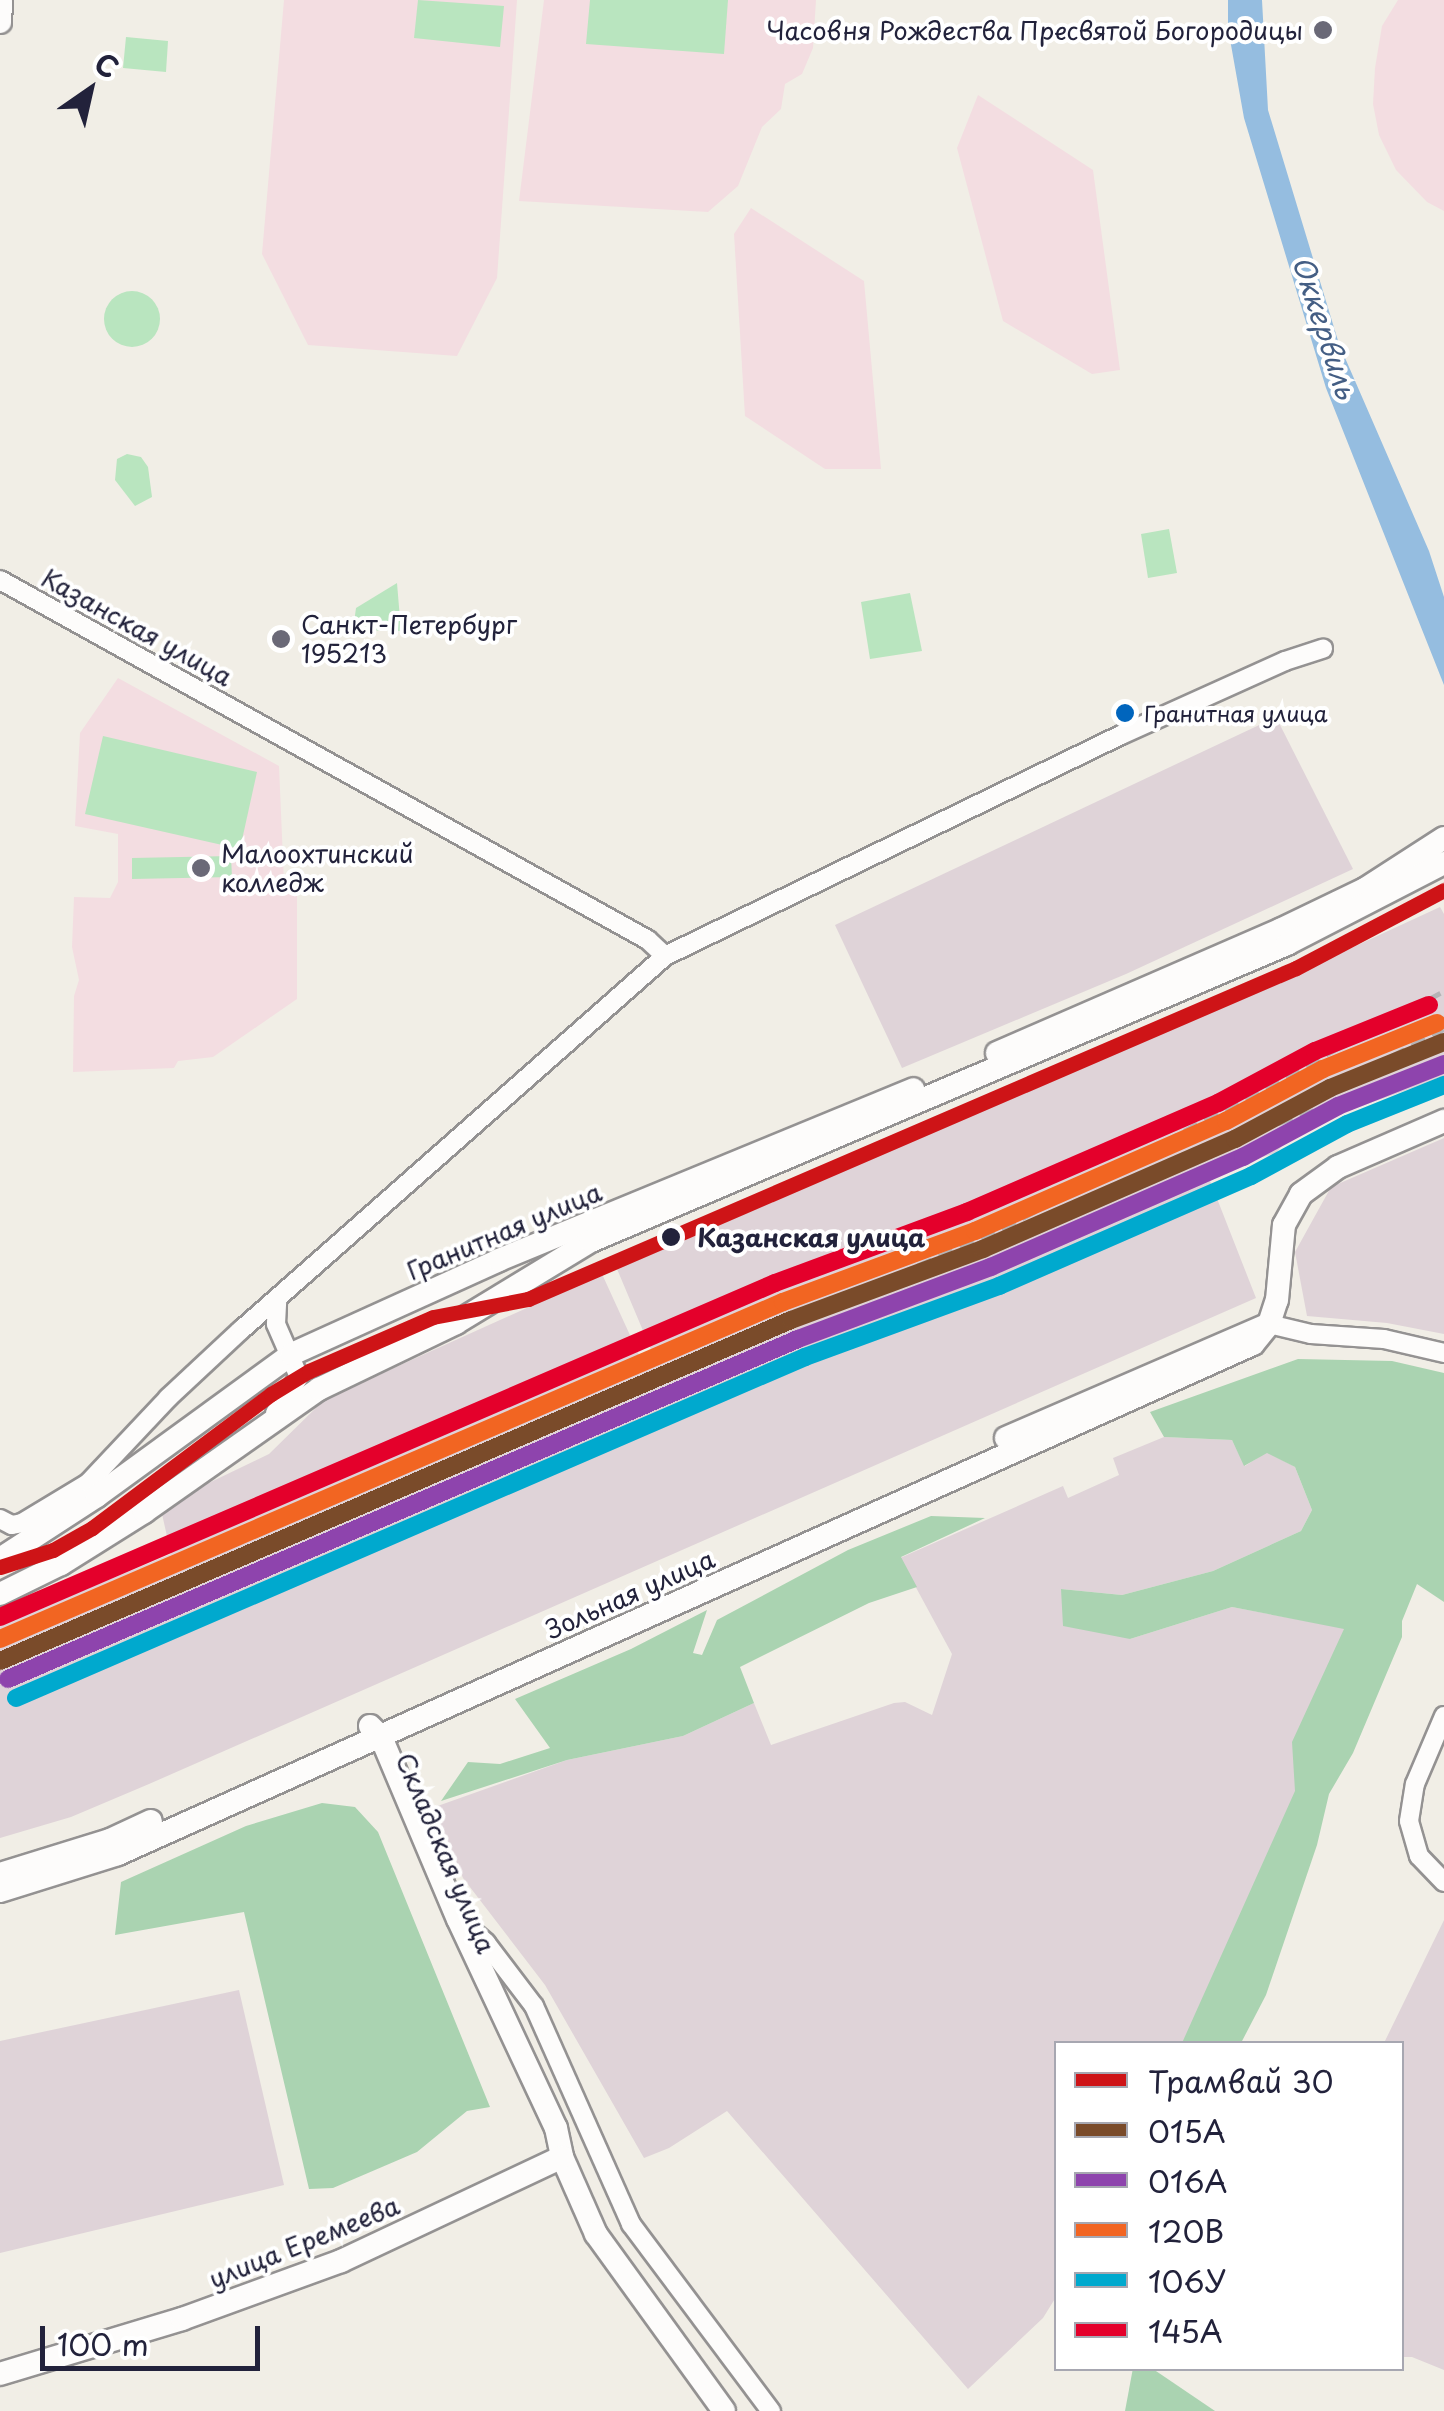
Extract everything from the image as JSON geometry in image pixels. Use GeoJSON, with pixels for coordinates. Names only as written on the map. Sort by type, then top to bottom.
{"type":"FeatureCollection","features":[{"type":"Feature","properties":{"kind":"street"},"geometry":{"type":"LineString","coordinates":[[0,22],[1,0]]}},
{"type":"Feature","properties":{"kind":"street","name":"Казанская улица"},"geometry":{"type":"LineString","coordinates":[[0,580],[648,940],[665,956]]}},
{"type":"Feature","properties":{"kind":"street","name":"Гранитная улица"},"geometry":{"type":"LineString","coordinates":[[0,1518],[12,1525],[22,1523],[93,1489],[168,1398],[665,956],[694,938],[1121,735],[1285,661],[1323,649]]}},
{"type":"Feature","properties":{"kind":"street","name":"Гранитная улица"},"geometry":{"type":"LineString","coordinates":[[0,1559],[93,1489],[292,1354],[499,1260],[908,1092],[1280,930],[1364,888],[1444,838]]}},
{"type":"Feature","properties":{"kind":"street","name":"Гранитная улица"},"geometry":{"type":"LineString","coordinates":[[0,1594],[61,1564],[144,1512],[267,1423],[330,1383],[456,1323],[591,1241],[1287,944],[1444,863]]}},
{"type":"Feature","properties":{"kind":"street"},"geometry":{"type":"LineString","coordinates":[[1444,1121],[1338,1168],[1302,1194],[1284,1225],[1278,1300],[1269,1324],[1312,1334],[1384,1338],[1444,1354]]}},
{"type":"Feature","properties":{"kind":"street"},"geometry":{"type":"LineString","coordinates":[[267,1423],[296,1387],[299,1368],[276,1324],[277,1302]]}},
{"type":"Feature","properties":{"kind":"street","name":"Зольная улица"},"geometry":{"type":"LineString","coordinates":[[0,1891],[118,1854],[372,1734],[1253,1344],[1269,1324]]}},
{"type":"Feature","properties":{"kind":"street"},"geometry":{"type":"LineString","coordinates":[[1444,1716],[1415,1784],[1409,1822],[1418,1856],[1444,1882]]}},
{"type":"Feature","properties":{"kind":"street","name":"Зольная улица"},"geometry":{"type":"LineString","coordinates":[[0,1874],[110,1840],[372,1734]]}},
{"type":"Feature","properties":{"kind":"street","name":"Складская улица"},"geometry":{"type":"LineString","coordinates":[[372,1734],[556,2128],[562,2157],[596,2234],[724,2411]]}},
{"type":"Feature","properties":{"kind":"street","name":"Складская улица"},"geometry":{"type":"LineString","coordinates":[[372,1734],[542,2134],[562,2157]]}},
{"type":"Feature","properties":{"kind":"street"},"geometry":{"type":"LineString","coordinates":[[458,1919],[486,1943],[534,2006],[631,2224],[771,2411]]}},
{"type":"Feature","properties":{"kind":"street","name":"улица Еремеева"},"geometry":{"type":"LineString","coordinates":[[0,2374],[167,2324],[342,2261],[562,2157]]}},
{"type":"Feature","properties":{"kind":"shaded area"},"geometry":{"type":"Polygon","coordinates":[[[284,0],[517,0],[497,278],[457,356],[308,345],[262,254],[284,0]]]}},
{"type":"Feature","properties":{"kind":"shaded area"},"geometry":{"type":"Polygon","coordinates":[[[544,0],[816,0],[813,48],[802,74],[785,84],[781,109],[762,127],[738,186],[708,212],[519,201],[544,0]]]}},
{"type":"Feature","properties":{"kind":"shaded area"},"geometry":{"type":"Polygon","coordinates":[[[1398,0],[1444,0],[1444,211],[1427,202],[1396,170],[1379,135],[1373,104],[1375,68],[1382,26],[1398,0]]]}},
{"type":"Feature","properties":{"kind":"shaded area"},"geometry":{"type":"Polygon","coordinates":[[[978,95],[1093,170],[1120,370],[1092,374],[1003,321],[957,148],[978,95]]]}},
{"type":"Feature","properties":{"kind":"shaded area"},"geometry":{"type":"Polygon","coordinates":[[[751,208],[864,281],[881,469],[825,469],[745,416],[734,234],[751,208]]]}},
{"type":"Feature","properties":{"kind":"shaded area","name":"Малоохтинский колледж"},"geometry":{"type":"Polygon","coordinates":[[[118,678],[279,766],[284,883],[297,884],[297,999],[213,1057],[178,1061],[174,1068],[73,1072],[74,996],[79,980],[72,947],[74,897],[110,898],[118,882],[118,834],[75,826],[80,733],[118,678]]]}},
{"type":"Feature","properties":{"kind":"shaded area"},"geometry":{"type":"Polygon","coordinates":[[[1276,717],[1353,869],[1126,974],[902,1068],[835,925],[1276,717]]]}},
{"type":"Feature","properties":{"kind":"shaded area"},"geometry":{"type":"Polygon","coordinates":[[[1440,907],[1444,914],[1444,1077],[1296,1129],[1276,1153],[1207,1173],[1256,1298],[149,1784],[71,1817],[0,1838],[0,1625],[171,1554],[162,1514],[190,1492],[269,1454],[325,1399],[602,1274],[640,1357],[652,1352],[617,1269],[1234,1002],[1440,907]]]}},
{"type":"Feature","properties":{"kind":"shaded area"},"geometry":{"type":"Polygon","coordinates":[[[1444,1138],[1444,1334],[1387,1323],[1307,1316],[1295,1252],[1331,1187],[1444,1138]]]}},
{"type":"Feature","properties":{"kind":"shaded area"},"geometry":{"type":"Polygon","coordinates":[[[1164,1437],[1232,1440],[1245,1466],[1267,1452],[1295,1467],[1312,1510],[1301,1531],[1213,1571],[1122,1595],[1061,1589],[1130,1639],[1232,1607],[1344,1628],[1372,1644],[1187,2041],[1054,2041],[1054,2300],[1043,2318],[968,2389],[727,2111],[669,2148],[644,2158],[545,1985],[463,1878],[432,1808],[567,1760],[683,1736],[754,1703],[771,1745],[894,1703],[905,1702],[932,1715],[952,1654],[900,1558],[1063,1486],[1068,1498],[1119,1475],[1113,1458],[1164,1437]]]}},
{"type":"Feature","properties":{"kind":"shaded area"},"geometry":{"type":"Polygon","coordinates":[[[1444,1920],[1444,2370],[1404,2357],[1404,2041],[1385,2041],[1444,1920]]]}},
{"type":"Feature","properties":{"kind":"shaded area"},"geometry":{"type":"Polygon","coordinates":[[[239,1990],[284,2185],[0,2253],[0,2041],[239,1990]]]}},
{"type":"Feature","properties":{"kind":"green space"},"geometry":{"type":"Polygon","coordinates":[[[418,0],[504,6],[500,47],[414,38],[418,0]]]}},
{"type":"Feature","properties":{"kind":"green space"},"geometry":{"type":"Polygon","coordinates":[[[590,0],[728,0],[724,54],[586,44],[590,0]]]}},
{"type":"Feature","properties":{"kind":"green space"},"geometry":{"type":"Polygon","coordinates":[[[126,37],[168,41],[166,72],[123,68],[126,37]]]}},
{"type":"Feature","properties":{"kind":"green space"},"geometry":{"type":"Polygon","coordinates":[[[132,291],[152,299],[160,319],[152,339],[132,347],[112,339],[104,319],[112,299],[132,291]]]}},
{"type":"Feature","properties":{"kind":"green space"},"geometry":{"type":"Polygon","coordinates":[[[127,454],[141,457],[148,467],[152,497],[135,506],[115,480],[117,459],[127,454]]]}},
{"type":"Feature","properties":{"kind":"green space"},"geometry":{"type":"Polygon","coordinates":[[[1169,529],[1177,573],[1148,578],[1141,534],[1169,529]]]}},
{"type":"Feature","properties":{"kind":"green space"},"geometry":{"type":"Polygon","coordinates":[[[397,583],[401,631],[353,630],[356,608],[397,583]]]}},
{"type":"Feature","properties":{"kind":"green space"},"geometry":{"type":"Polygon","coordinates":[[[910,593],[922,651],[870,659],[861,602],[910,593]]]}},
{"type":"Feature","properties":{"kind":"green space"},"geometry":{"type":"Polygon","coordinates":[[[103,736],[257,772],[240,849],[85,814],[103,736]]]}},
{"type":"Feature","properties":{"kind":"green space"},"geometry":{"type":"Polygon","coordinates":[[[231,856],[232,877],[132,879],[132,858],[231,856]]]}},
{"type":"Feature","properties":{"kind":"green space"},"geometry":{"type":"Polygon","coordinates":[[[1298,1359],[1392,1361],[1444,1373],[1444,1602],[1417,1584],[1402,1621],[1402,1637],[1353,1753],[1329,1794],[1317,1845],[1266,1995],[1242,2041],[1183,2041],[1295,1791],[1292,1742],[1344,1629],[1232,1607],[1130,1639],[1063,1626],[1061,1589],[1122,1595],[1213,1571],[1301,1531],[1312,1510],[1295,1467],[1267,1453],[1244,1466],[1232,1440],[1164,1437],[1150,1412],[1298,1359]]]}},
{"type":"Feature","properties":{"kind":"green space"},"geometry":{"type":"Polygon","coordinates":[[[931,1516],[985,1518],[901,1557],[917,1587],[869,1603],[740,1667],[754,1703],[683,1736],[567,1760],[441,1801],[468,1762],[500,1764],[550,1748],[515,1699],[631,1649],[707,1610],[693,1653],[702,1655],[717,1620],[848,1550],[931,1516]]]}},
{"type":"Feature","properties":{"kind":"green space"},"geometry":{"type":"Polygon","coordinates":[[[322,1803],[355,1807],[378,1832],[490,2107],[467,2111],[417,2152],[333,2188],[309,2189],[244,1912],[115,1935],[121,1882],[246,1826],[322,1803]]]}},
{"type":"Feature","properties":{"kind":"green space"},"geometry":{"type":"Polygon","coordinates":[[[1132,2371],[1156,2371],[1215,2411],[1125,2411],[1132,2371]]]}},
{"type":"Feature","properties":{"kind":"water","name":"Оккервиль"},"geometry":{"type":"Polygon","coordinates":[[[1228,0],[1262,0],[1268,110],[1339,344],[1429,551],[1444,597],[1444,685],[1326,388],[1244,118],[1228,28],[1228,0]]]}},
{"type":"Feature","properties":{"kind":"railway"},"geometry":{"type":"LineString","coordinates":[[791,1320],[1002,1229],[1444,991]]}},
{"type":"Feature","properties":{"kind":"railway"},"geometry":{"type":"LineString","coordinates":[[1330,1088],[1444,1029]]}},
{"type":"Feature","properties":{"kind":"railway"},"geometry":{"type":"LineString","coordinates":[[1235,1139],[1444,1063]]}},
{"type":"Feature","properties":{"kind":"tram line","name":"30"},"geometry":{"type":"LineString","coordinates":[[0,1567],[53,1550],[92,1528],[271,1394],[309,1371],[433,1317],[528,1299],[1296,968],[1444,890]]}},
{"type":"Feature","properties":{"kind":"transit line","name":"145А"},"geometry":{"type":"LineString","coordinates":[[0,1617],[775,1283],[967,1212],[1218,1103],[1315,1051],[1429,1005]]}},
{"type":"Feature","properties":{"kind":"transit line","name":"120В"},"geometry":{"type":"LineString","coordinates":[[0,1639],[783,1302],[975,1231],[1226,1121],[1323,1069],[1437,1023]]}},
{"type":"Feature","properties":{"kind":"transit line","name":"015А"},"geometry":{"type":"LineString","coordinates":[[0,1661],[791,1320],[983,1249],[1235,1139],[1330,1088],[1444,1042]]}},
{"type":"Feature","properties":{"kind":"transit line","name":"016А"},"geometry":{"type":"LineString","coordinates":[[8,1679],[798,1339],[991,1267],[1243,1157],[1338,1106],[1444,1064]]}},
{"type":"Feature","properties":{"kind":"transit line","name":"106У"},"geometry":{"type":"LineString","coordinates":[[16,1698],[805,1357],[999,1286],[1251,1176],[1347,1124],[1444,1085]]}},
{"type":"Feature","properties":{"kind":"place","name":"Часовня Рождества Пресвятой Богородицы"},"geometry":{"type":"Point","coordinates":[1323,30]}},
{"type":"Feature","properties":{"kind":"place","name":"Санкт-Петербург 195213"},"geometry":{"type":"Point","coordinates":[281,639]}},
{"type":"Feature","properties":{"kind":"place","name":"Гранитная улица"},"geometry":{"type":"Point","coordinates":[1125,713]}},
{"type":"Feature","properties":{"kind":"place","name":"Малоохтинский колледж"},"geometry":{"type":"Point","coordinates":[201,868]}},
{"type":"Feature","properties":{"kind":"place","name":"Казанская улица"},"geometry":{"type":"Point","coordinates":[671,1237]}}]}
